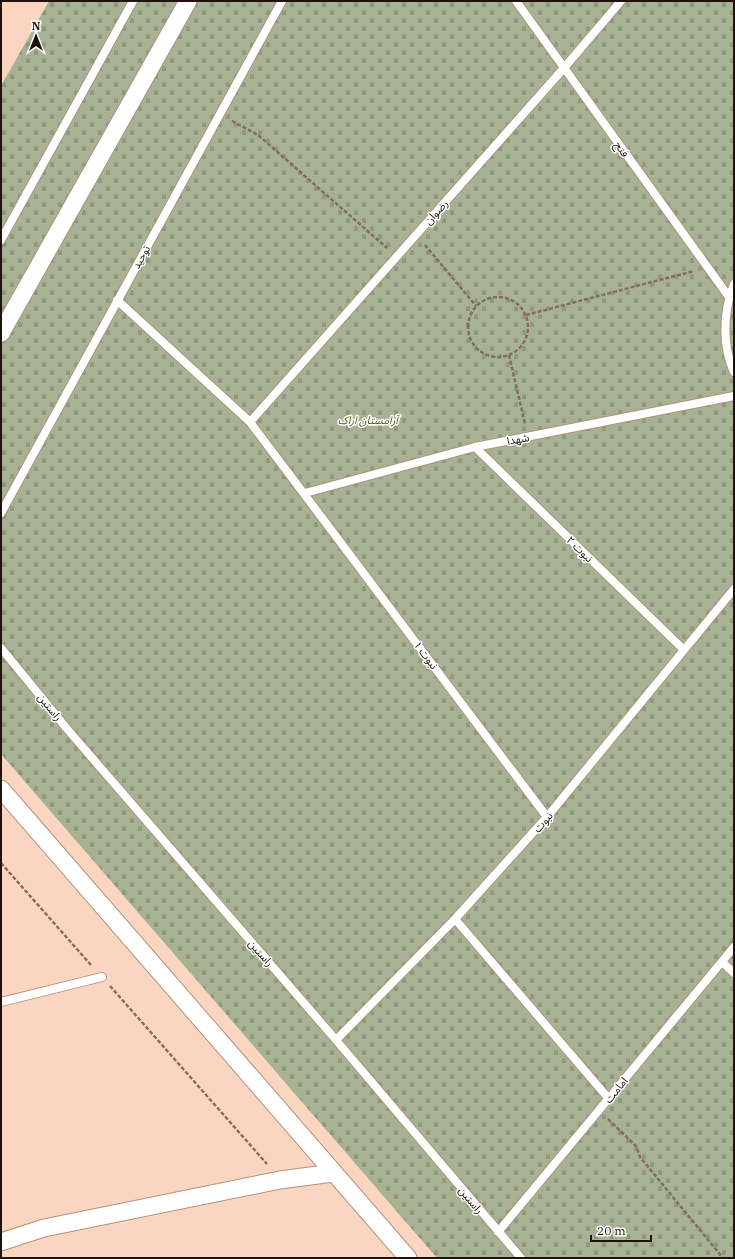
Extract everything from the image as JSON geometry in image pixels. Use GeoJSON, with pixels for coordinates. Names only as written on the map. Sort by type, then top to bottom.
{"type":"FeatureCollection","features":[{"type":"Feature","properties":{"kind":"street"},"geometry":{"type":"LineString","coordinates":[[1,333],[188,1]]}},
{"type":"Feature","properties":{"kind":"street"},"geometry":{"type":"LineString","coordinates":[[1,789],[408,1258]]}},
{"type":"Feature","properties":{"kind":"street"},"geometry":{"type":"LineString","coordinates":[[1,1242],[44,1228],[280,1180],[333,1173]]}},
{"type":"Feature","properties":{"kind":"lane"},"geometry":{"type":"LineString","coordinates":[[1,240],[133,1]]}},
{"type":"Feature","properties":{"kind":"lane","name":"توحید"},"geometry":{"type":"LineString","coordinates":[[1,513],[282,1]]}},
{"type":"Feature","properties":{"kind":"lane","name":"فتح"},"geometry":{"type":"LineString","coordinates":[[516,1],[729,297]]}},
{"type":"Feature","properties":{"kind":"lane","name":"رضوان"},"geometry":{"type":"LineString","coordinates":[[250,422],[564,68],[621,1]]}},
{"type":"Feature","properties":{"kind":"lane"},"geometry":{"type":"LineString","coordinates":[[734,284],[729,297],[725,330],[730,364],[734,372]]}},
{"type":"Feature","properties":{"kind":"lane","name":"نبوت ۱"},"geometry":{"type":"LineString","coordinates":[[117,300],[250,422],[305,493],[547,817]]}},
{"type":"Feature","properties":{"kind":"lane","name":"شهدا"},"geometry":{"type":"LineString","coordinates":[[305,493],[475,447],[734,396]]}},
{"type":"Feature","properties":{"kind":"lane","name":"نبوت ۲"},"geometry":{"type":"LineString","coordinates":[[475,447],[684,650]]}},
{"type":"Feature","properties":{"kind":"lane","name":"نبوت"},"geometry":{"type":"LineString","coordinates":[[336,1040],[455,919],[547,817],[734,589]]}},
{"type":"Feature","properties":{"kind":"lane","name":"راستین"},"geometry":{"type":"LineString","coordinates":[[1,648],[74,736],[336,1040],[521,1258]]}},
{"type":"Feature","properties":{"kind":"lane"},"geometry":{"type":"LineString","coordinates":[[455,919],[609,1099]]}},
{"type":"Feature","properties":{"kind":"lane","name":"امامت"},"geometry":{"type":"LineString","coordinates":[[498,1232],[734,947]]}},
{"type":"Feature","properties":{"kind":"lane"},"geometry":{"type":"LineString","coordinates":[[722,962],[734,973]]}},
{"type":"Feature","properties":{"kind":"lane"},"geometry":{"type":"LineString","coordinates":[[1,1002],[102,977]]}},
{"type":"Feature","properties":{"kind":"path"},"geometry":{"type":"LineString","coordinates":[[220,113],[258,135],[397,256]]}},
{"type":"Feature","properties":{"kind":"path"},"geometry":{"type":"LineString","coordinates":[[416,235],[476,306]]}},
{"type":"Feature","properties":{"kind":"path"},"geometry":{"type":"LineString","coordinates":[[526,315],[708,268]]}},
{"type":"Feature","properties":{"kind":"path"},"geometry":{"type":"LineString","coordinates":[[504,297],[521,307],[526,315],[528,324],[527,334],[520,346],[509,355],[489,356],[480,351],[473,344],[469,335],[468,324],[471,314],[476,306],[489,298],[504,297]]}},
{"type":"Feature","properties":{"kind":"path"},"geometry":{"type":"LineString","coordinates":[[509,355],[528,437]]}},
{"type":"Feature","properties":{"kind":"path"},"geometry":{"type":"LineString","coordinates":[[1,863],[280,1180]]}},
{"type":"Feature","properties":{"kind":"path"},"geometry":{"type":"LineString","coordinates":[[600,1110],[636,1146],[640,1157],[723,1258]]}},
{"type":"Feature","properties":{"kind":"green space","name":"آرامستان اراک"},"geometry":{"type":"Polygon","coordinates":[[[49,1],[734,1],[734,1258],[437,1258],[1,754],[1,86],[49,1]]]}}]}
